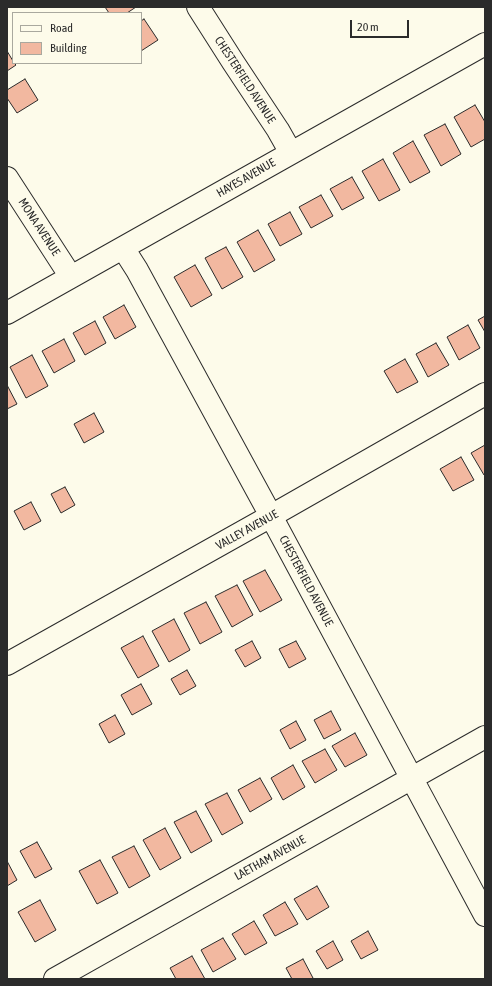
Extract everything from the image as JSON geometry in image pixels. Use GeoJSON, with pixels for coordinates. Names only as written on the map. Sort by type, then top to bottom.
{"type":"FeatureCollection","features":[{"type":"Feature","properties":{"kind":"street","name":"CHESTERFIELD AVENUE"},"geometry":{"type":"LineString","coordinates":[[198,7],[278,130],[291,153]]}},
{"type":"Feature","properties":{"kind":"street","name":"HAYES AVENUE"},"geometry":{"type":"LineString","coordinates":[[7,313],[485,44]]}},
{"type":"Feature","properties":{"kind":"street","name":"MONA AVENUE"},"geometry":{"type":"LineString","coordinates":[[7,178],[71,277]]}},
{"type":"Feature","properties":{"kind":"street","name":"CHESTERFIELD AVENUE"},"geometry":{"type":"LineString","coordinates":[[123,248],[271,516],[485,915]]}},
{"type":"Feature","properties":{"kind":"street","name":"VALLEY AVENUE"},"geometry":{"type":"LineString","coordinates":[[7,664],[485,394]]}},
{"type":"Feature","properties":{"kind":"street","name":"LAETHAM AVENUE"},"geometry":{"type":"LineString","coordinates":[[55,979],[485,737]]}},
{"type":"Feature","properties":{"kind":"building"},"geometry":{"type":"Polygon","coordinates":[[[105,7],[136,7],[128,12],[108,12],[105,7]]]}},
{"type":"Feature","properties":{"kind":"building"},"geometry":{"type":"Polygon","coordinates":[[[144,19],[158,40],[142,50],[142,20],[144,19]]]}},
{"type":"Feature","properties":{"kind":"building"},"geometry":{"type":"Polygon","coordinates":[[[7,51],[12,59],[12,64],[16,65],[7,71],[7,51]]]}},
{"type":"Feature","properties":{"kind":"building"},"geometry":{"type":"Polygon","coordinates":[[[25,79],[38,100],[17,113],[7,98],[7,90],[25,79]]]}},
{"type":"Feature","properties":{"kind":"building"},"geometry":{"type":"Polygon","coordinates":[[[475,105],[485,122],[485,139],[471,147],[454,117],[475,105]]]}},
{"type":"Feature","properties":{"kind":"building"},"geometry":{"type":"Polygon","coordinates":[[[445,124],[461,154],[441,166],[424,135],[445,124]]]}},
{"type":"Feature","properties":{"kind":"building"},"geometry":{"type":"Polygon","coordinates":[[[413,141],[430,172],[410,183],[393,153],[413,141]]]}},
{"type":"Feature","properties":{"kind":"building"},"geometry":{"type":"Polygon","coordinates":[[[383,159],[400,190],[379,201],[362,171],[383,159]]]}},
{"type":"Feature","properties":{"kind":"building"},"geometry":{"type":"Polygon","coordinates":[[[352,177],[364,198],[342,210],[330,189],[352,177]]]}},
{"type":"Feature","properties":{"kind":"building"},"geometry":{"type":"Polygon","coordinates":[[[321,195],[333,216],[311,228],[299,207],[321,195]]]}},
{"type":"Feature","properties":{"kind":"building"},"geometry":{"type":"Polygon","coordinates":[[[290,212],[302,234],[280,246],[268,224],[290,212]]]}},
{"type":"Feature","properties":{"kind":"building"},"geometry":{"type":"Polygon","coordinates":[[[258,230],[275,260],[254,272],[237,242],[258,230]]]}},
{"type":"Feature","properties":{"kind":"building"},"geometry":{"type":"Polygon","coordinates":[[[226,247],[243,277],[222,289],[205,258],[226,247]]]}},
{"type":"Feature","properties":{"kind":"building"},"geometry":{"type":"Polygon","coordinates":[[[195,265],[212,295],[191,307],[174,277],[195,265]]]}},
{"type":"Feature","properties":{"kind":"building"},"geometry":{"type":"Polygon","coordinates":[[[124,305],[136,327],[115,339],[103,317],[124,305]]]}},
{"type":"Feature","properties":{"kind":"building"},"geometry":{"type":"Polygon","coordinates":[[[485,316],[485,332],[478,320],[485,316]]]}},
{"type":"Feature","properties":{"kind":"building"},"geometry":{"type":"Polygon","coordinates":[[[95,321],[106,343],[85,355],[73,333],[95,321]]]}},
{"type":"Feature","properties":{"kind":"building"},"geometry":{"type":"Polygon","coordinates":[[[468,325],[480,348],[459,360],[447,337],[468,325]]]}},
{"type":"Feature","properties":{"kind":"building"},"geometry":{"type":"Polygon","coordinates":[[[64,339],[75,361],[54,373],[42,351],[64,339]]]}},
{"type":"Feature","properties":{"kind":"building"},"geometry":{"type":"Polygon","coordinates":[[[436,343],[449,365],[428,377],[416,354],[436,343]]]}},
{"type":"Feature","properties":{"kind":"building"},"geometry":{"type":"Polygon","coordinates":[[[32,355],[48,386],[26,398],[10,367],[32,355]]]}},
{"type":"Feature","properties":{"kind":"building"},"geometry":{"type":"Polygon","coordinates":[[[405,359],[418,382],[397,393],[384,371],[405,359]]]}},
{"type":"Feature","properties":{"kind":"building"},"geometry":{"type":"Polygon","coordinates":[[[7,385],[17,404],[7,409],[7,385]]]}},
{"type":"Feature","properties":{"kind":"building"},"geometry":{"type":"Polygon","coordinates":[[[94,413],[104,432],[84,443],[74,424],[94,413]]]}},
{"type":"Feature","properties":{"kind":"building"},"geometry":{"type":"Polygon","coordinates":[[[485,445],[485,475],[484,475],[471,453],[485,445]]]}},
{"type":"Feature","properties":{"kind":"building"},"geometry":{"type":"Polygon","coordinates":[[[461,457],[474,480],[453,491],[440,469],[461,457]]]}},
{"type":"Feature","properties":{"kind":"building"},"geometry":{"type":"Polygon","coordinates":[[[65,487],[75,505],[61,513],[51,494],[65,487]]]}},
{"type":"Feature","properties":{"kind":"building"},"geometry":{"type":"Polygon","coordinates":[[[31,502],[41,521],[24,530],[14,511],[31,502]]]}},
{"type":"Feature","properties":{"kind":"building"},"geometry":{"type":"Polygon","coordinates":[[[265,570],[282,600],[260,612],[243,581],[265,570]]]}},
{"type":"Feature","properties":{"kind":"building"},"geometry":{"type":"Polygon","coordinates":[[[237,585],[253,615],[232,627],[215,596],[237,585]]]}},
{"type":"Feature","properties":{"kind":"building"},"geometry":{"type":"Polygon","coordinates":[[[206,602],[222,632],[200,644],[184,613],[206,602]]]}},
{"type":"Feature","properties":{"kind":"building"},"geometry":{"type":"Polygon","coordinates":[[[174,619],[190,650],[169,662],[152,631],[174,619]]]}},
{"type":"Feature","properties":{"kind":"building"},"geometry":{"type":"Polygon","coordinates":[[[143,636],[159,666],[138,678],[121,648],[143,636]]]}},
{"type":"Feature","properties":{"kind":"building"},"geometry":{"type":"Polygon","coordinates":[[[252,641],[261,658],[245,667],[235,650],[252,641]]]}},
{"type":"Feature","properties":{"kind":"building"},"geometry":{"type":"Polygon","coordinates":[[[296,641],[306,659],[289,668],[279,649],[296,641]]]}},
{"type":"Feature","properties":{"kind":"building"},"geometry":{"type":"Polygon","coordinates":[[[187,670],[196,686],[180,695],[171,679],[187,670]]]}},
{"type":"Feature","properties":{"kind":"building"},"geometry":{"type":"Polygon","coordinates":[[[141,684],[152,704],[132,715],[121,695],[141,684]]]}},
{"type":"Feature","properties":{"kind":"building"},"geometry":{"type":"Polygon","coordinates":[[[331,711],[341,730],[324,739],[314,720],[331,711]]]}},
{"type":"Feature","properties":{"kind":"building"},"geometry":{"type":"Polygon","coordinates":[[[115,715],[125,734],[109,743],[99,724],[115,715]]]}},
{"type":"Feature","properties":{"kind":"building"},"geometry":{"type":"Polygon","coordinates":[[[296,721],[306,740],[290,749],[280,730],[296,721]]]}},
{"type":"Feature","properties":{"kind":"building"},"geometry":{"type":"Polygon","coordinates":[[[355,733],[367,755],[345,767],[332,746],[355,733]]]}},
{"type":"Feature","properties":{"kind":"building"},"geometry":{"type":"Polygon","coordinates":[[[325,749],[337,770],[315,783],[302,761],[325,749]]]}},
{"type":"Feature","properties":{"kind":"building"},"geometry":{"type":"Polygon","coordinates":[[[293,765],[305,787],[283,800],[271,778],[293,765]]]}},
{"type":"Feature","properties":{"kind":"building"},"geometry":{"type":"Polygon","coordinates":[[[260,778],[272,799],[250,812],[238,790],[260,778]]]}},
{"type":"Feature","properties":{"kind":"building"},"geometry":{"type":"Polygon","coordinates":[[[227,793],[243,823],[222,835],[205,804],[227,793]]]}},
{"type":"Feature","properties":{"kind":"building"},"geometry":{"type":"Polygon","coordinates":[[[196,811],[212,841],[191,853],[174,822],[196,811]]]}},
{"type":"Feature","properties":{"kind":"building"},"geometry":{"type":"Polygon","coordinates":[[[165,828],[181,858],[160,870],[143,840],[165,828]]]}},
{"type":"Feature","properties":{"kind":"building"},"geometry":{"type":"Polygon","coordinates":[[[37,842],[52,869],[35,878],[20,851],[37,842]]]}},
{"type":"Feature","properties":{"kind":"building"},"geometry":{"type":"Polygon","coordinates":[[[134,846],[150,876],[129,888],[112,857],[134,846]]]}},
{"type":"Feature","properties":{"kind":"building"},"geometry":{"type":"Polygon","coordinates":[[[100,860],[118,893],[97,904],[79,871],[100,860]]]}},
{"type":"Feature","properties":{"kind":"building"},"geometry":{"type":"Polygon","coordinates":[[[7,861],[17,880],[7,886],[7,861]]]}},
{"type":"Feature","properties":{"kind":"building"},"geometry":{"type":"Polygon","coordinates":[[[317,886],[329,907],[307,920],[294,899],[317,886]]]}},
{"type":"Feature","properties":{"kind":"building"},"geometry":{"type":"Polygon","coordinates":[[[40,900],[56,930],[35,942],[18,912],[40,900]]]}},
{"type":"Feature","properties":{"kind":"building"},"geometry":{"type":"Polygon","coordinates":[[[285,902],[298,924],[275,936],[263,915],[285,902]]]}},
{"type":"Feature","properties":{"kind":"building"},"geometry":{"type":"Polygon","coordinates":[[[254,921],[267,943],[245,955],[232,934],[254,921]]]}},
{"type":"Feature","properties":{"kind":"building"},"geometry":{"type":"Polygon","coordinates":[[[368,931],[378,950],[361,959],[351,941],[368,931]]]}},
{"type":"Feature","properties":{"kind":"building"},"geometry":{"type":"Polygon","coordinates":[[[223,938],[236,959],[213,972],[201,950],[223,938]]]}},
{"type":"Feature","properties":{"kind":"building"},"geometry":{"type":"Polygon","coordinates":[[[333,941],[343,960],[327,969],[316,951],[333,941]]]}},
{"type":"Feature","properties":{"kind":"building"},"geometry":{"type":"Polygon","coordinates":[[[192,956],[205,979],[176,979],[170,968],[192,956]]]}},
{"type":"Feature","properties":{"kind":"building"},"geometry":{"type":"Polygon","coordinates":[[[303,959],[313,978],[292,979],[286,968],[303,959]]]}}]}
